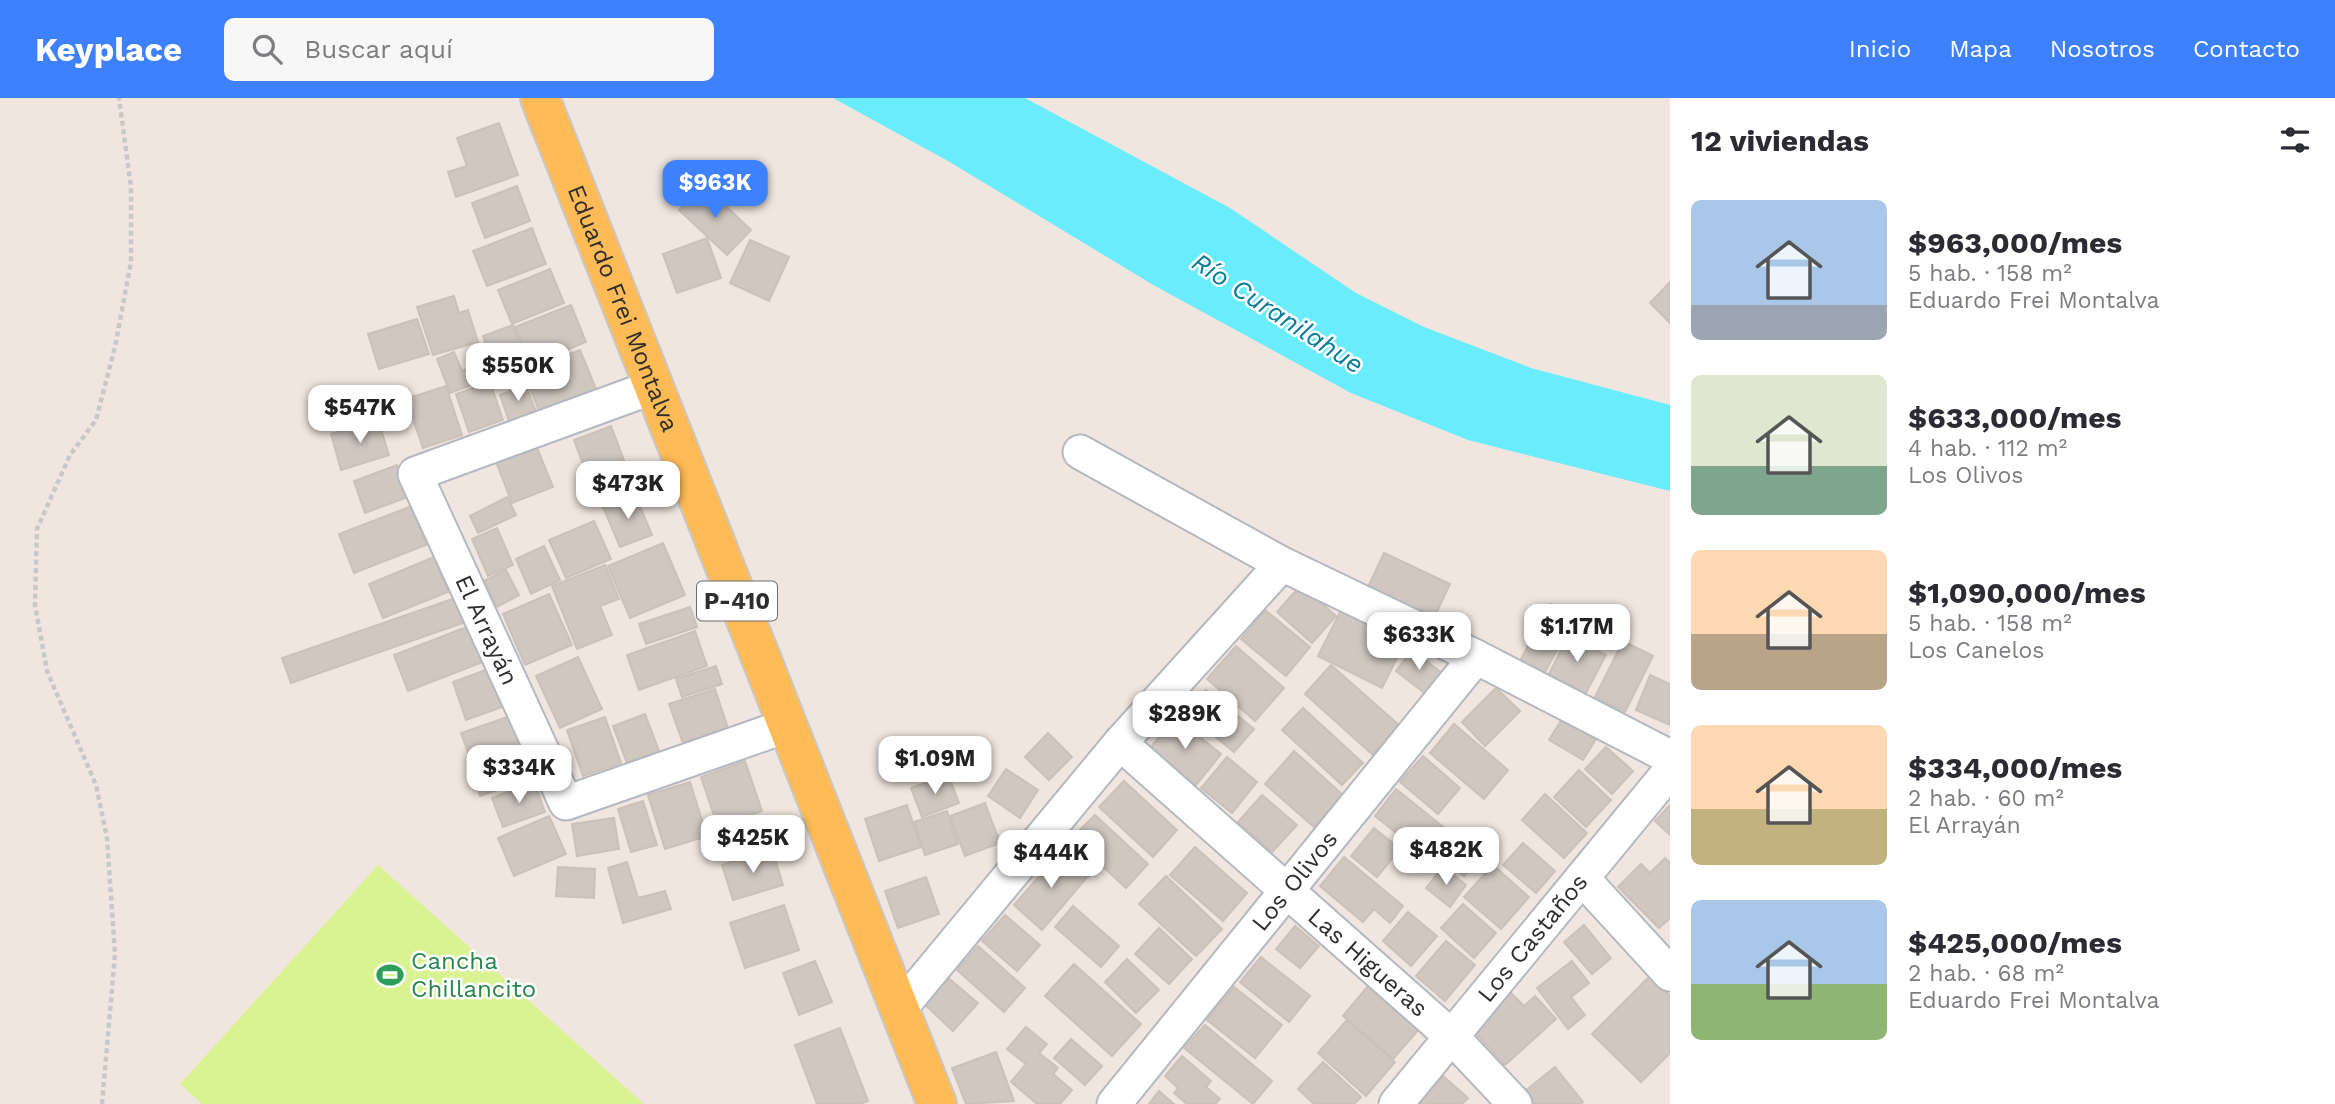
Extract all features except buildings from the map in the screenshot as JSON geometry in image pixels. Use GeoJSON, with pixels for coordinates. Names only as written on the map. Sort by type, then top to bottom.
{"type":"FeatureCollection","features":[{"type":"Feature","properties":{"kind":"main road","name":"Eduardo Frei Montalva"},"geometry":{"type":"LineString","coordinates":[[540,98],[898,1011],[937,1104]]}},
{"type":"Feature","properties":{"kind":"street","name":"El Arrayán"},"geometry":{"type":"LineString","coordinates":[[653,387],[415,474],[566,803],[786,726]]}},
{"type":"Feature","properties":{"kind":"street"},"geometry":{"type":"LineString","coordinates":[[1080,452],[1282,564],[1476,657],[1670,757]]}},
{"type":"Feature","properties":{"kind":"street"},"geometry":{"type":"LineString","coordinates":[[898,1011],[1120,743],[1282,564]]}},
{"type":"Feature","properties":{"kind":"street","name":"Los Olivos"},"geometry":{"type":"LineString","coordinates":[[1114,1104],[1476,657]]}},
{"type":"Feature","properties":{"kind":"street","name":"Las Higueras"},"geometry":{"type":"LineString","coordinates":[[1120,743],[1452,1037],[1515,1104]]}},
{"type":"Feature","properties":{"kind":"street","name":"Los Castaños"},"geometry":{"type":"LineString","coordinates":[[1396,1104],[1670,771]]}},
{"type":"Feature","properties":{"kind":"street"},"geometry":{"type":"LineString","coordinates":[[1583,878],[1670,974]]}},
{"type":"Feature","properties":{"kind":"path"},"geometry":{"type":"LineString","coordinates":[[102,1104],[115,954],[107,838],[96,785],[47,671],[35,606],[37,529],[70,455],[96,419],[115,347],[131,262],[131,187],[119,98]]}},
{"type":"Feature","properties":{"kind":"green space","name":"Cancha Chillancito"},"geometry":{"type":"Polygon","coordinates":[[[378,865],[644,1104],[202,1104],[180,1084],[378,865]]]}},
{"type":"Feature","properties":{"kind":"water","name":"Río Curanilahue"},"geometry":{"type":"Polygon","coordinates":[[[833,98],[1025,98],[1230,208],[1356,293],[1424,327],[1531,368],[1670,405],[1670,491],[1468,440],[1351,393],[1155,286],[948,161],[833,98]]]}},
{"type":"Feature","properties":{"kind":"place","name":"Cancha Chillancito"},"geometry":{"type":"Point","coordinates":[390,975]}}]}
